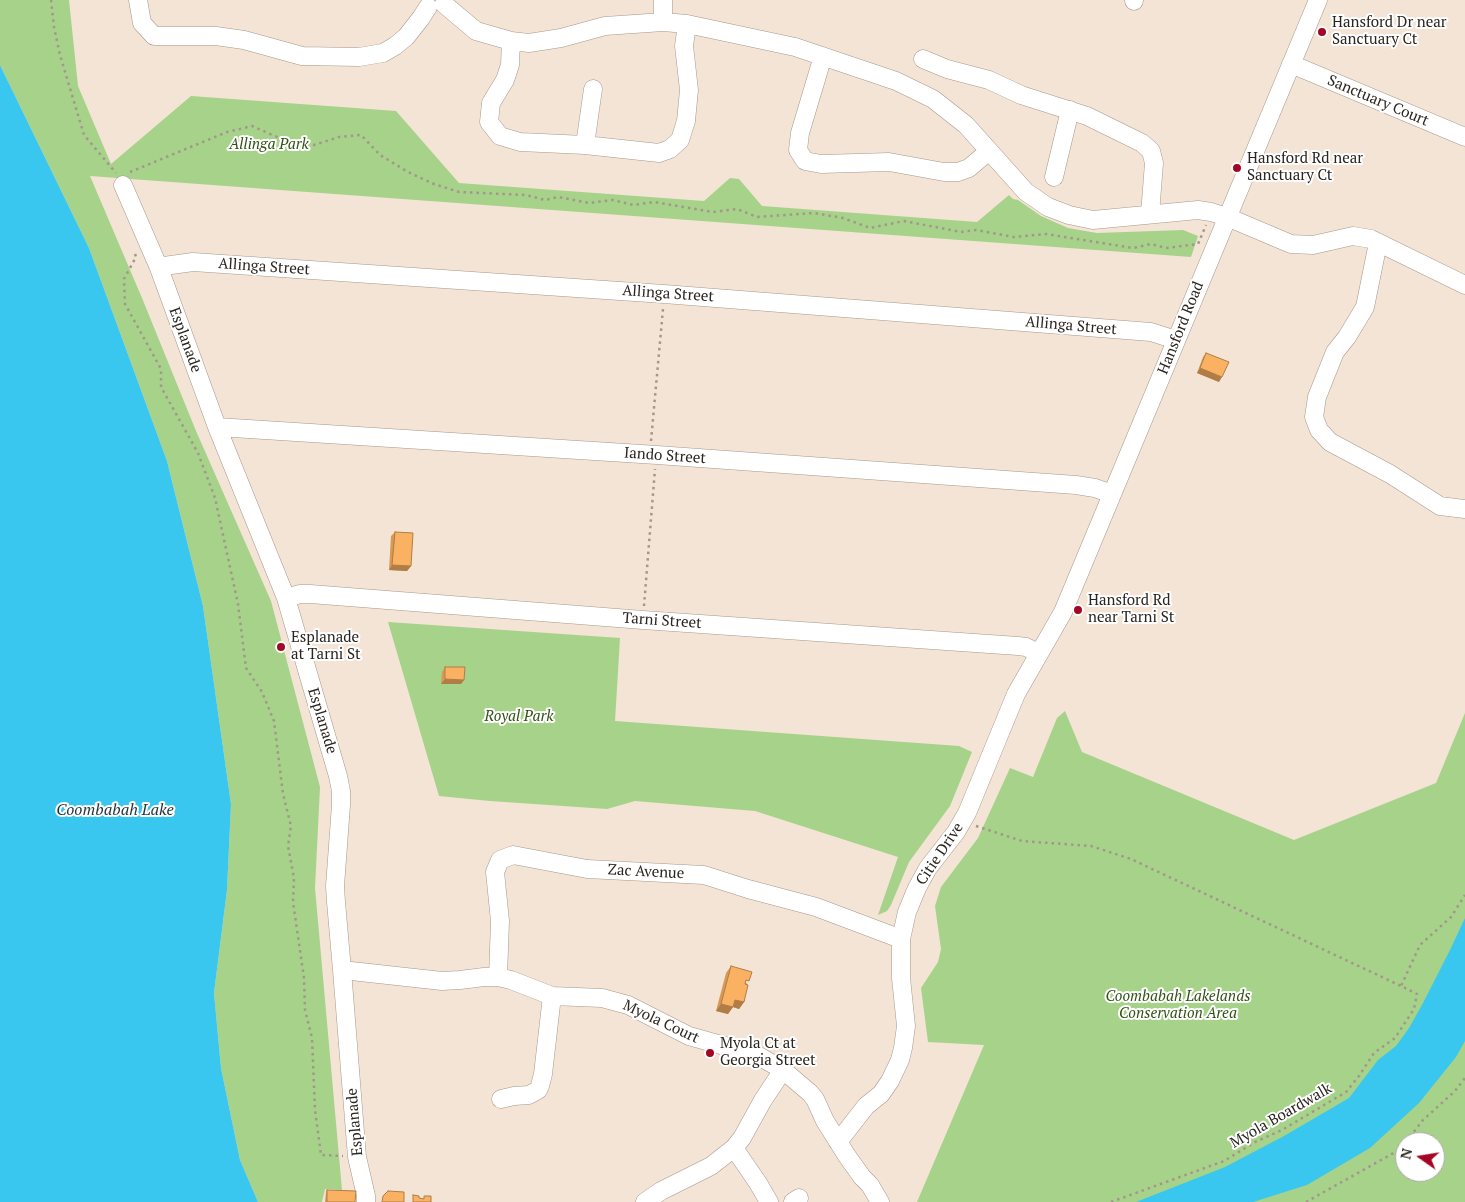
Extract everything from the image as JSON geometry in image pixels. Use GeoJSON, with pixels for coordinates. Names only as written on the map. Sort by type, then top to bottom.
{"type":"FeatureCollection","features":[{"type":"Feature","properties":{"kind":"street"},"geometry":{"type":"LineString","coordinates":[[138,0],[142,23],[154,36],[216,36],[244,40],[302,56],[359,57],[383,53],[406,37],[421,18],[436,5],[476,31],[511,42],[529,43],[561,38],[605,26],[663,22],[687,24],[795,46],[896,81],[933,99],[966,126],[1026,192],[1048,207],[1069,215],[1093,220],[1198,210],[1219,214],[1291,244],[1313,245],[1353,236],[1371,239],[1465,285]]}},
{"type":"Feature","properties":{"kind":"street"},"geometry":{"type":"LineString","coordinates":[[663,0],[663,22]]}},
{"type":"Feature","properties":{"kind":"street","name":"Hansford Road"},"geometry":{"type":"LineString","coordinates":[[1038,653],[1063,612],[1176,340],[1219,214],[1291,64],[1318,0]]}},
{"type":"Feature","properties":{"kind":"street"},"geometry":{"type":"LineString","coordinates":[[511,42],[510,65],[505,80],[491,103],[489,122],[500,136],[520,142],[585,145],[659,152],[670,149],[680,140],[686,121],[689,90],[684,46],[687,24]]}},
{"type":"Feature","properties":{"kind":"street"},"geometry":{"type":"LineString","coordinates":[[823,56],[800,133],[798,150],[805,161],[821,164],[889,162],[944,172],[958,172],[969,168],[989,150]]}},
{"type":"Feature","properties":{"kind":"street"},"geometry":{"type":"LineString","coordinates":[[923,59],[947,69],[989,80],[1020,95],[1087,116],[1136,139],[1148,147],[1154,163],[1150,214]]}},
{"type":"Feature","properties":{"kind":"street","name":"Sanctuary Court"},"geometry":{"type":"LineString","coordinates":[[1291,64],[1465,136]]}},
{"type":"Feature","properties":{"kind":"street"},"geometry":{"type":"LineString","coordinates":[[585,145],[594,89]]}},
{"type":"Feature","properties":{"kind":"street"},"geometry":{"type":"LineString","coordinates":[[1054,177],[1070,110]]}},
{"type":"Feature","properties":{"kind":"street","name":"Esplanade"},"geometry":{"type":"LineString","coordinates":[[121,181],[159,268],[217,427],[286,598],[338,776],[341,791],[335,886],[337,923],[359,1163],[366,1202]]}},
{"type":"Feature","properties":{"kind":"street"},"geometry":{"type":"LineString","coordinates":[[1378,243],[1365,307],[1347,337],[1335,352],[1317,397],[1314,417],[1319,430],[1330,442],[1390,474],[1440,506],[1465,509]]}},
{"type":"Feature","properties":{"kind":"street","name":"Allinga Street"},"geometry":{"type":"LineString","coordinates":[[159,268],[193,262],[664,294],[1151,332],[1176,340]]}},
{"type":"Feature","properties":{"kind":"street","name":"Iando Street"},"geometry":{"type":"LineString","coordinates":[[217,427],[1076,485],[1095,488],[1112,494]]}},
{"type":"Feature","properties":{"kind":"street","name":"Tarni Street"},"geometry":{"type":"LineString","coordinates":[[286,598],[300,594],[310,594],[643,620],[1018,646],[1026,647],[1038,653]]}},
{"type":"Feature","properties":{"kind":"street","name":"Citie Drive"},"geometry":{"type":"LineString","coordinates":[[844,1140],[866,1106],[881,1094],[890,1081],[900,1060],[905,1036],[900,966],[901,939],[916,888],[928,868],[956,832],[966,813],[1016,694],[1038,653]]}},
{"type":"Feature","properties":{"kind":"street","name":"Zac Avenue"},"geometry":{"type":"LineString","coordinates":[[498,977],[500,921],[495,872],[500,860],[513,855],[587,870],[704,875],[816,907],[901,939]]}},
{"type":"Feature","properties":{"kind":"street","name":"Myola Court"},"geometry":{"type":"LineString","coordinates":[[342,970],[442,981],[498,977],[552,996],[602,998],[622,1002],[689,1036],[757,1055],[783,1070],[805,1087],[826,1108],[844,1140],[869,1176],[870,1185],[880,1202]]}},
{"type":"Feature","properties":{"kind":"street"},"geometry":{"type":"LineString","coordinates":[[501,1099],[529,1095],[538,1090],[540,1086],[552,996]]}},
{"type":"Feature","properties":{"kind":"street"},"geometry":{"type":"LineString","coordinates":[[645,1202],[661,1191],[711,1166],[734,1148],[783,1070]]}},
{"type":"Feature","properties":{"kind":"street"},"geometry":{"type":"LineString","coordinates":[[734,1148],[769,1202]]}},
{"type":"Feature","properties":{"kind":"path"},"geometry":{"type":"LineString","coordinates":[[51,0],[60,55],[84,135],[121,181],[144,165],[227,132],[252,126],[284,140],[314,145],[339,137],[361,135],[380,154],[408,172],[434,184],[458,192],[526,195],[545,200],[558,197],[588,203],[613,200],[633,205],[654,202],[713,212],[737,209],[756,217],[814,213],[843,218],[870,228],[904,221],[961,232],[976,230],[1014,236],[1046,234],[1133,248],[1151,244],[1166,248],[1198,244],[1219,214]]}},
{"type":"Feature","properties":{"kind":"path"},"geometry":{"type":"LineString","coordinates":[[133,248],[136,257],[124,279],[125,304],[161,370],[161,387],[198,453],[215,498],[238,604],[246,668],[262,692],[274,721],[283,794],[291,826],[288,846],[294,878],[293,902],[304,978],[305,1010],[312,1038],[315,1110],[322,1155],[359,1163]]}},
{"type":"Feature","properties":{"kind":"path"},"geometry":{"type":"LineString","coordinates":[[643,620],[664,294]]}},
{"type":"Feature","properties":{"kind":"path"},"geometry":{"type":"LineString","coordinates":[[974,826],[1022,841],[1091,846],[1131,859],[1401,986],[1420,945],[1451,918],[1465,895]]}},
{"type":"Feature","properties":{"kind":"path","name":"Myola Boardwalk"},"geometry":{"type":"LineString","coordinates":[[1111,1202],[1224,1162],[1255,1142],[1282,1130],[1346,1092],[1360,1076],[1374,1053],[1395,1038],[1414,1009],[1417,994],[1401,986]]}},
{"type":"Feature","properties":{"kind":"path"},"geometry":{"type":"LineString","coordinates":[[1413,1132],[1423,1120],[1455,1091],[1465,1078]]}},
{"type":"Feature","properties":{"kind":"path"},"geometry":{"type":"LineString","coordinates":[[1306,1202],[1395,1152]]}},
{"type":"Feature","properties":{"kind":"green space","name":"Allinga Park"},"geometry":{"type":"Polygon","coordinates":[[[0,0],[69,0],[78,86],[111,164],[191,96],[396,111],[459,183],[704,201],[730,178],[739,179],[762,206],[977,222],[1009,195],[1041,216],[1068,228],[1097,233],[1183,230],[1198,236],[1191,257],[90,176],[196,431],[271,601],[320,787],[315,888],[342,1190],[325,1189],[322,1202],[258,1202],[240,1160],[221,1068],[214,993],[227,890],[231,804],[203,606],[167,461],[89,248],[0,65],[0,0]]]}},
{"type":"Feature","properties":{"kind":"green space","name":"Royal Park"},"geometry":{"type":"Polygon","coordinates":[[[388,622],[620,638],[615,721],[959,746],[972,752],[950,806],[909,862],[891,905],[887,911],[878,915],[898,857],[755,811],[635,801],[607,809],[439,796],[388,622]]]}},
{"type":"Feature","properties":{"kind":"green space","name":"Coombabah Lakelands Conservation Area"},"geometry":{"type":"Polygon","coordinates":[[[1065,711],[1082,752],[1294,840],[1436,783],[1465,713],[1465,1202],[917,1202],[984,1045],[928,1042],[921,988],[938,962],[941,949],[935,906],[941,887],[978,838],[1010,768],[1033,777],[1057,718],[1065,711]]]}},
{"type":"Feature","properties":{"kind":"water","name":"Coombabah Lake"},"geometry":{"type":"Polygon","coordinates":[[[0,65],[89,248],[167,461],[203,606],[231,804],[227,890],[214,993],[221,1068],[240,1160],[258,1202],[0,1202],[0,65]]]}},
{"type":"Feature","properties":{"kind":"water"},"geometry":{"type":"Polygon","coordinates":[[[1465,918],[1465,1041],[1456,1057],[1419,1103],[1370,1148],[1307,1185],[1253,1202],[1136,1202],[1225,1167],[1284,1136],[1349,1098],[1378,1060],[1396,1046],[1409,1028],[1465,918]]]}},
{"type":"Feature","properties":{"kind":"building"},"geometry":{"type":"Polygon","coordinates":[[[1206,353],[1229,362],[1222,377],[1200,368],[1206,353]]]}},
{"type":"Feature","properties":{"kind":"building"},"geometry":{"type":"Polygon","coordinates":[[[395,532],[413,533],[411,566],[392,565],[395,532]]]}},
{"type":"Feature","properties":{"kind":"building"},"geometry":{"type":"Polygon","coordinates":[[[445,667],[465,667],[464,680],[445,679],[445,667]]]}},
{"type":"Feature","properties":{"kind":"building"},"geometry":{"type":"Polygon","coordinates":[[[731,966],[752,972],[749,981],[746,980],[745,984],[748,985],[744,1002],[735,1000],[733,1007],[721,1004],[731,966]]]}},
{"type":"Feature","properties":{"kind":"building"},"geometry":{"type":"Polygon","coordinates":[[[327,1190],[356,1191],[355,1202],[327,1202],[327,1190]]]}},
{"type":"Feature","properties":{"kind":"building"},"geometry":{"type":"Polygon","coordinates":[[[388,1191],[404,1192],[404,1202],[382,1202],[383,1196],[388,1191]]]}},
{"type":"Feature","properties":{"kind":"building"},"geometry":{"type":"Polygon","coordinates":[[[413,1195],[424,1199],[424,1196],[431,1196],[431,1202],[413,1202],[413,1195]]]}},
{"type":"Feature","properties":{"kind":"place","name":"Hansford Dr near Sanctuary Ct"},"geometry":{"type":"Point","coordinates":[1322,32]}},
{"type":"Feature","properties":{"kind":"place","name":"Hansford Rd near Sanctuary Ct"},"geometry":{"type":"Point","coordinates":[1237,168]}},
{"type":"Feature","properties":{"kind":"place","name":"Hansford Rd near Tarni St"},"geometry":{"type":"Point","coordinates":[1078,610]}},
{"type":"Feature","properties":{"kind":"place","name":"Esplanade at Tarni St"},"geometry":{"type":"Point","coordinates":[281,647]}},
{"type":"Feature","properties":{"kind":"place","name":"Myola Ct at Georgia Street"},"geometry":{"type":"Point","coordinates":[710,1053]}}]}
